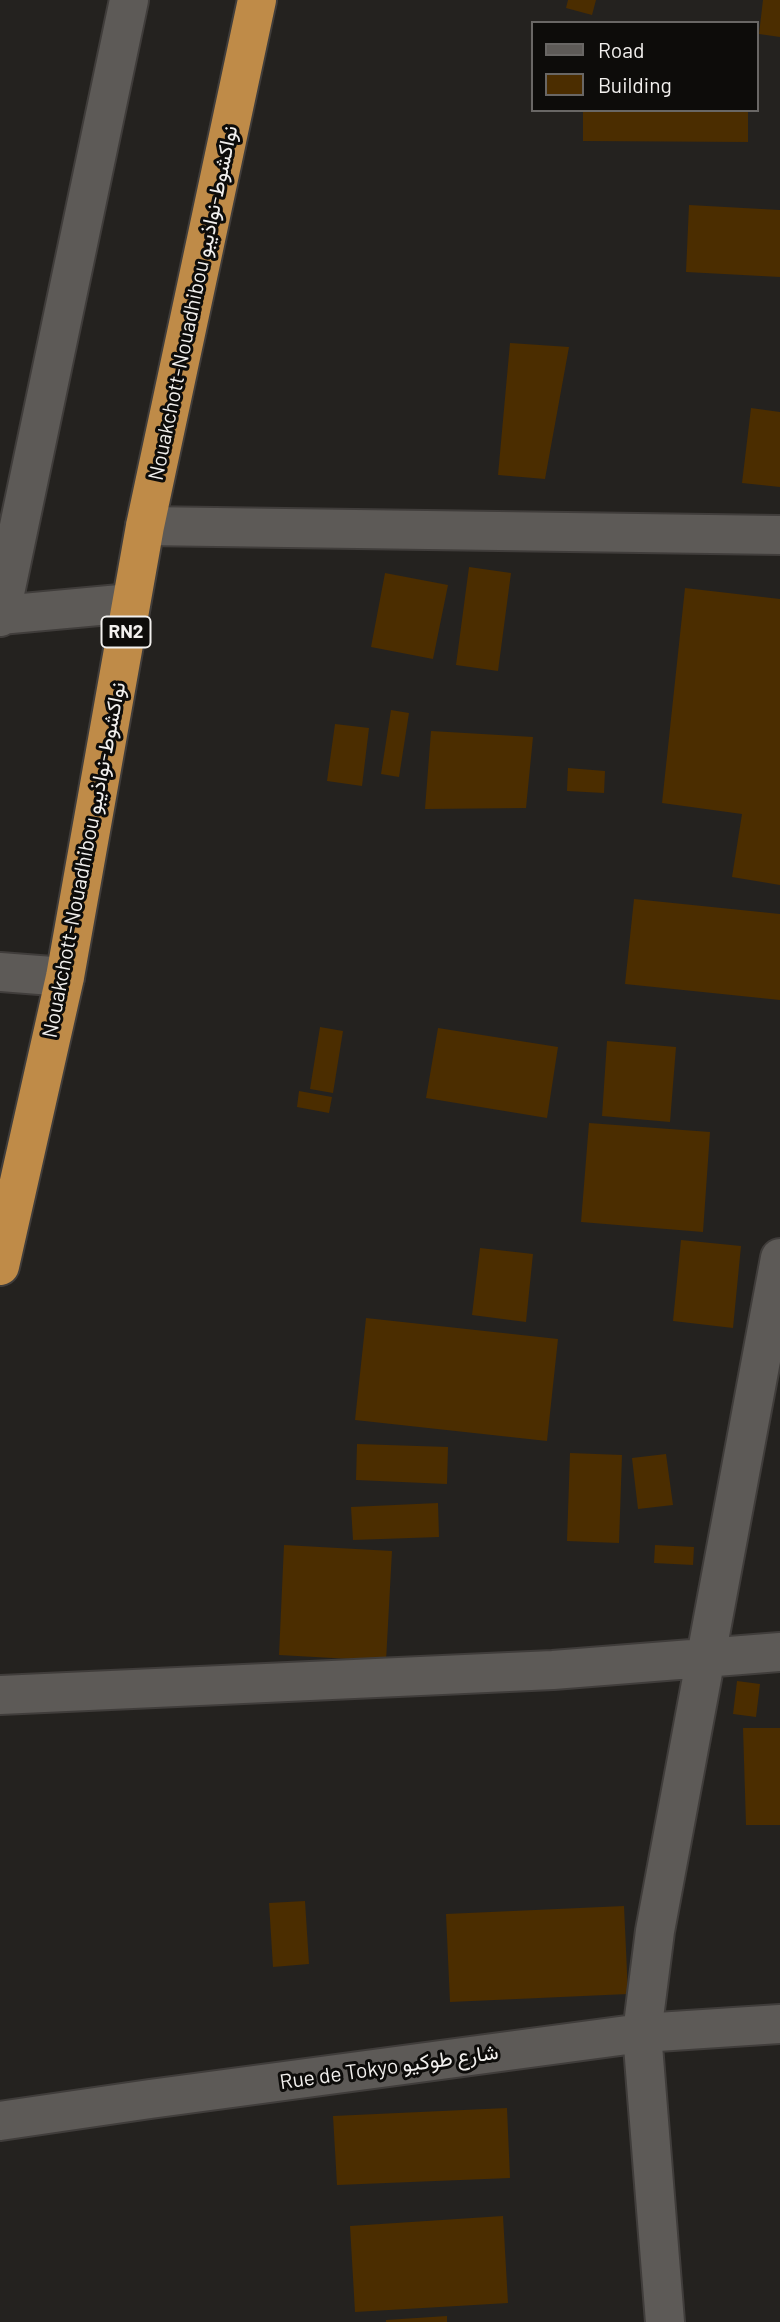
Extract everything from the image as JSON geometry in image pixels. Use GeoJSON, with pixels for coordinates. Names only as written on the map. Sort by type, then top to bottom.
{"type":"FeatureCollection","features":[{"type":"Feature","properties":{"kind":"highway","name":"Nouakchott-Nouadhibou نواكشوط-نواذيبو"},"geometry":{"type":"LineString","coordinates":[[0,1265],[65,977],[145,526],[257,0]]}},
{"type":"Feature","properties":{"kind":"street"},"geometry":{"type":"LineString","coordinates":[[130,0],[0,616],[131,604]]}},
{"type":"Feature","properties":{"kind":"street"},"geometry":{"type":"LineString","coordinates":[[145,526],[780,536]]}},
{"type":"Feature","properties":{"kind":"street"},"geometry":{"type":"LineString","coordinates":[[0,972],[65,977]]}},
{"type":"Feature","properties":{"kind":"street"},"geometry":{"type":"LineString","coordinates":[[665,2322],[642,2033],[655,1931],[775,1314],[780,1258]]}},
{"type":"Feature","properties":{"kind":"street"},"geometry":{"type":"LineString","coordinates":[[0,1695],[553,1670],[780,1652]]}},
{"type":"Feature","properties":{"kind":"street","name":"Rue de Tokyo شارع طوكيو"},"geometry":{"type":"LineString","coordinates":[[0,2121],[642,2033],[780,2024]]}},
{"type":"Feature","properties":{"kind":"building"},"geometry":{"type":"Polygon","coordinates":[[[568,0],[596,0],[592,15],[566,8],[568,0]]]}},
{"type":"Feature","properties":{"kind":"building"},"geometry":{"type":"Polygon","coordinates":[[[763,0],[780,0],[780,37],[759,34],[763,0]]]}},
{"type":"Feature","properties":{"kind":"building"},"geometry":{"type":"Polygon","coordinates":[[[583,112],[748,112],[748,142],[583,141],[583,112]]]}},
{"type":"Feature","properties":{"kind":"building"},"geometry":{"type":"Polygon","coordinates":[[[689,205],[780,210],[780,277],[686,272],[689,205]]]}},
{"type":"Feature","properties":{"kind":"building"},"geometry":{"type":"Polygon","coordinates":[[[510,343],[569,347],[545,479],[498,475],[510,343]]]}},
{"type":"Feature","properties":{"kind":"building"},"geometry":{"type":"Polygon","coordinates":[[[751,408],[780,412],[780,487],[742,483],[751,408]]]}},
{"type":"Feature","properties":{"kind":"building"},"geometry":{"type":"Polygon","coordinates":[[[469,567],[511,573],[498,671],[456,665],[469,567]]]}},
{"type":"Feature","properties":{"kind":"building"},"geometry":{"type":"Polygon","coordinates":[[[385,573],[448,585],[433,659],[371,647],[385,573]]]}},
{"type":"Feature","properties":{"kind":"building"},"geometry":{"type":"Polygon","coordinates":[[[685,588],[780,599],[780,885],[732,877],[742,814],[662,803],[685,588]]]}},
{"type":"Feature","properties":{"kind":"building"},"geometry":{"type":"Polygon","coordinates":[[[391,710],[409,713],[399,777],[381,774],[391,710]]]}},
{"type":"Feature","properties":{"kind":"building"},"geometry":{"type":"Polygon","coordinates":[[[335,724],[369,728],[362,786],[327,781],[335,724]]]}},
{"type":"Feature","properties":{"kind":"building"},"geometry":{"type":"Polygon","coordinates":[[[431,731],[533,737],[526,808],[425,809],[431,731]]]}},
{"type":"Feature","properties":{"kind":"building"},"geometry":{"type":"Polygon","coordinates":[[[568,768],[605,771],[604,793],[567,791],[568,768]]]}},
{"type":"Feature","properties":{"kind":"building"},"geometry":{"type":"Polygon","coordinates":[[[634,899],[780,914],[780,1000],[625,984],[634,899]]]}},
{"type":"Feature","properties":{"kind":"building"},"geometry":{"type":"Polygon","coordinates":[[[320,1027],[343,1031],[333,1093],[310,1089],[320,1027]]]}},
{"type":"Feature","properties":{"kind":"building"},"geometry":{"type":"Polygon","coordinates":[[[438,1028],[558,1047],[547,1118],[426,1098],[438,1028]]]}},
{"type":"Feature","properties":{"kind":"building"},"geometry":{"type":"Polygon","coordinates":[[[607,1041],[676,1047],[670,1122],[602,1116],[607,1041]]]}},
{"type":"Feature","properties":{"kind":"building"},"geometry":{"type":"Polygon","coordinates":[[[299,1091],[332,1097],[329,1113],[297,1107],[299,1091]]]}},
{"type":"Feature","properties":{"kind":"building"},"geometry":{"type":"Polygon","coordinates":[[[589,1123],[710,1132],[703,1232],[581,1222],[589,1123]]]}},
{"type":"Feature","properties":{"kind":"building"},"geometry":{"type":"Polygon","coordinates":[[[681,1240],[741,1246],[733,1328],[673,1321],[681,1240]]]}},
{"type":"Feature","properties":{"kind":"building"},"geometry":{"type":"Polygon","coordinates":[[[480,1248],[533,1254],[526,1322],[472,1315],[480,1248]]]}},
{"type":"Feature","properties":{"kind":"building"},"geometry":{"type":"Polygon","coordinates":[[[366,1318],[558,1339],[547,1441],[355,1420],[366,1318]]]}},
{"type":"Feature","properties":{"kind":"building"},"geometry":{"type":"Polygon","coordinates":[[[357,1444],[448,1447],[447,1484],[356,1480],[357,1444]]]}},
{"type":"Feature","properties":{"kind":"building"},"geometry":{"type":"Polygon","coordinates":[[[570,1453],[622,1455],[619,1543],[567,1541],[570,1453]]]}},
{"type":"Feature","properties":{"kind":"building"},"geometry":{"type":"Polygon","coordinates":[[[666,1454],[673,1505],[638,1509],[632,1458],[666,1454]]]}},
{"type":"Feature","properties":{"kind":"building"},"geometry":{"type":"Polygon","coordinates":[[[438,1503],[439,1537],[353,1540],[351,1507],[438,1503]]]}},
{"type":"Feature","properties":{"kind":"building"},"geometry":{"type":"Polygon","coordinates":[[[284,1545],[392,1551],[386,1661],[279,1655],[284,1545]]]}},
{"type":"Feature","properties":{"kind":"building"},"geometry":{"type":"Polygon","coordinates":[[[655,1545],[694,1547],[693,1565],[654,1563],[655,1545]]]}},
{"type":"Feature","properties":{"kind":"building"},"geometry":{"type":"Polygon","coordinates":[[[737,1681],[760,1684],[756,1717],[733,1714],[737,1681]]]}},
{"type":"Feature","properties":{"kind":"building"},"geometry":{"type":"Polygon","coordinates":[[[743,1728],[780,1728],[780,1825],[746,1825],[743,1728]]]}},
{"type":"Feature","properties":{"kind":"building"},"geometry":{"type":"Polygon","coordinates":[[[305,1901],[309,1964],[273,1967],[269,1903],[305,1901]]]}},
{"type":"Feature","properties":{"kind":"building"},"geometry":{"type":"Polygon","coordinates":[[[624,1906],[628,1994],[450,2002],[446,1914],[624,1906]]]}},
{"type":"Feature","properties":{"kind":"building"},"geometry":{"type":"Polygon","coordinates":[[[507,2108],[510,2178],[337,2185],[333,2116],[507,2108]]]}},
{"type":"Feature","properties":{"kind":"building"},"geometry":{"type":"Polygon","coordinates":[[[503,2216],[508,2303],[355,2312],[350,2226],[503,2216]]]}},
{"type":"Feature","properties":{"kind":"building"},"geometry":{"type":"Polygon","coordinates":[[[447,2316],[447,2322],[386,2322],[386,2320],[447,2316]]]}}]}
